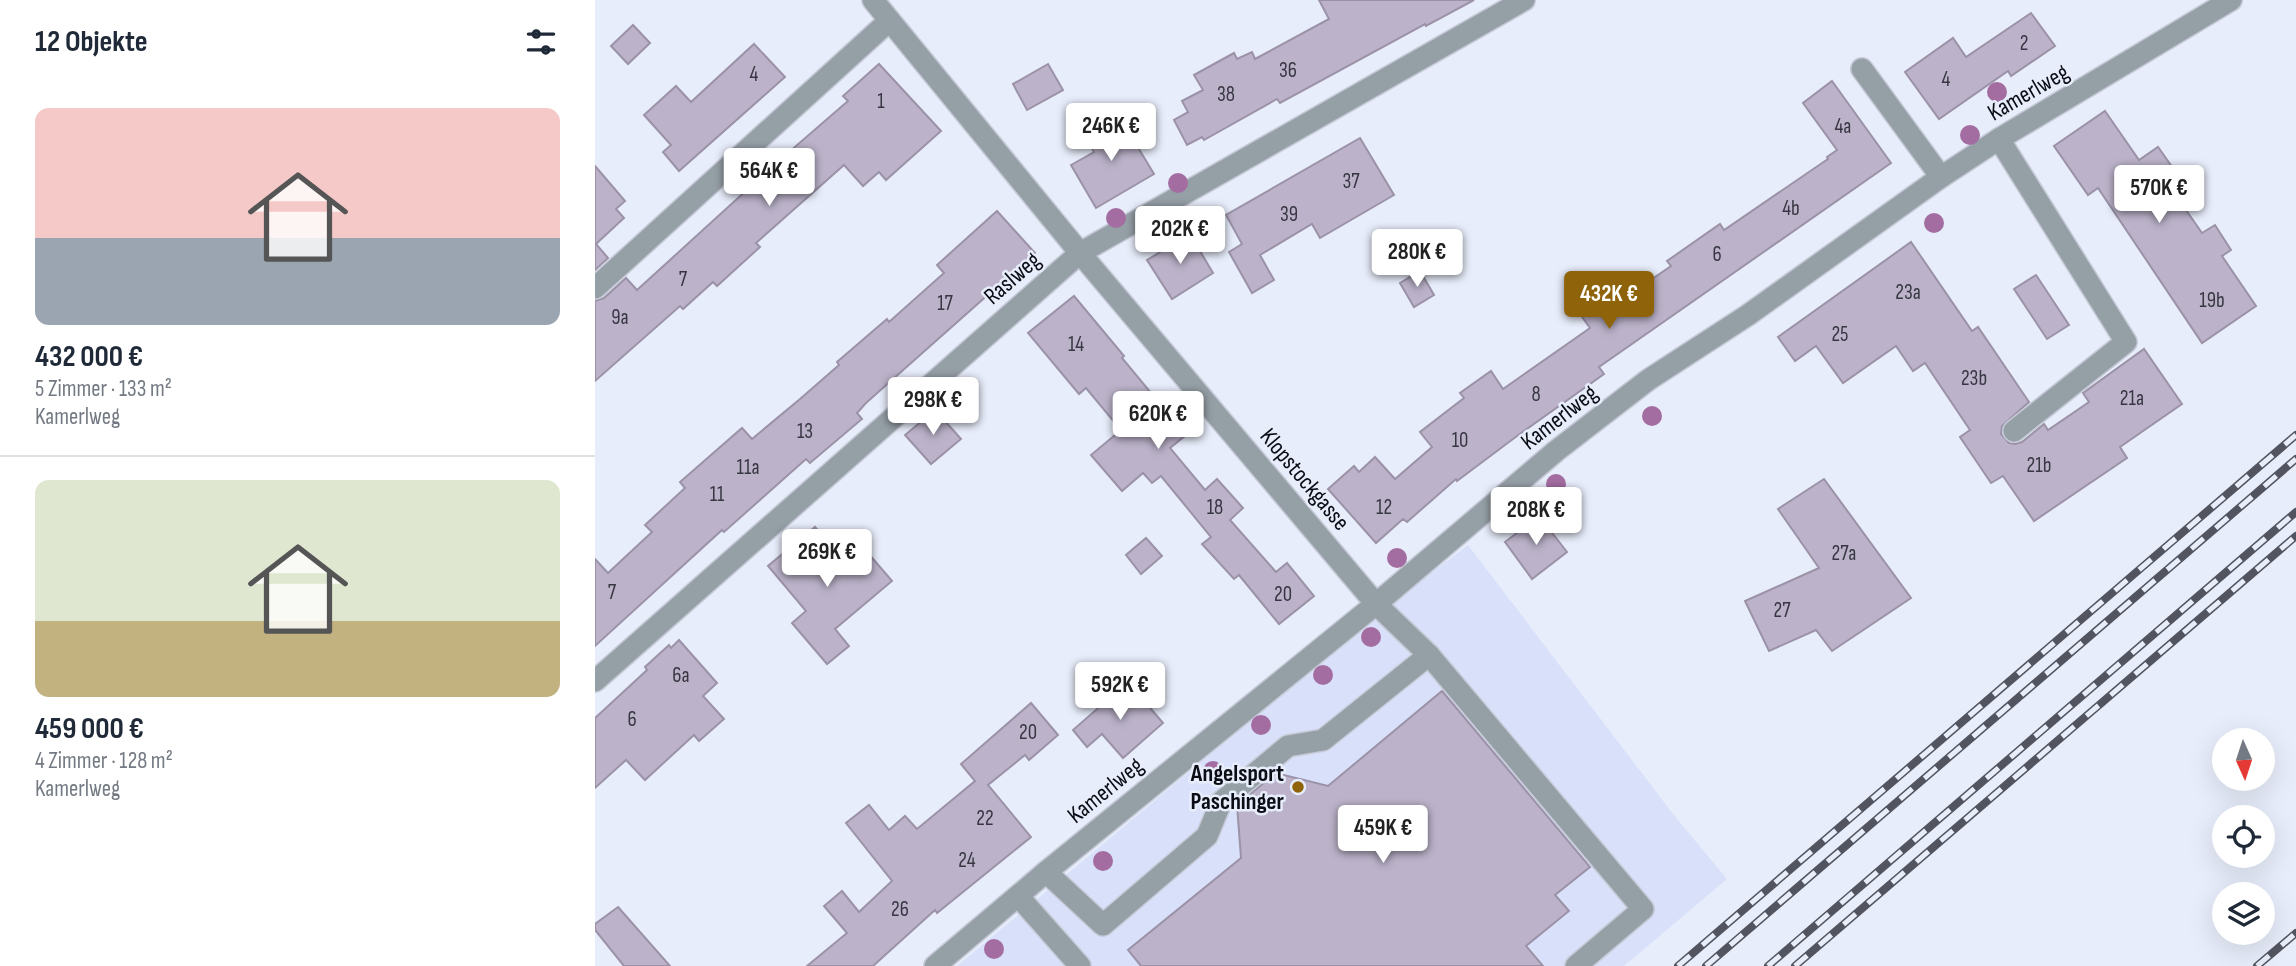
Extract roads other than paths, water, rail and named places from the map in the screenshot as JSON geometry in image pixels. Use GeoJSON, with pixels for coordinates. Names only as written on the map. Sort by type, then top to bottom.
{"type":"FeatureCollection","features":[{"type":"Feature","properties":{"kind":"street","name":"Klopstockgasse"},"geometry":{"type":"LineString","coordinates":[[873,0],[1080,253],[1376,604],[1429,655],[1643,909],[1576,966]]}},
{"type":"Feature","properties":{"kind":"street","name":"Raslweg"},"geometry":{"type":"LineString","coordinates":[[595,681],[1080,253],[1524,0]]}},
{"type":"Feature","properties":{"kind":"street","name":"Kamerlweg"},"geometry":{"type":"LineString","coordinates":[[935,966],[1046,872],[1376,604],[1556,451],[1649,380],[1748,315],[1941,177],[1999,139],[2231,0]]}},
{"type":"Feature","properties":{"kind":"street"},"geometry":{"type":"LineString","coordinates":[[595,288],[889,21]]}},
{"type":"Feature","properties":{"kind":"street"},"geometry":{"type":"LineString","coordinates":[[1863,69],[1941,177]]}},
{"type":"Feature","properties":{"kind":"street"},"geometry":{"type":"LineString","coordinates":[[1999,139],[2126,342],[2014,431]]}},
{"type":"Feature","properties":{"kind":"street"},"geometry":{"type":"LineString","coordinates":[[1046,872],[1103,925],[1207,836],[1221,802],[1278,754],[1288,746],[1323,740],[1429,655]]}},
{"type":"Feature","properties":{"kind":"street"},"geometry":{"type":"LineString","coordinates":[[1018,896],[1080,966]]}},
{"type":"Feature","properties":{"kind":"railway"},"geometry":{"type":"LineString","coordinates":[[1678,966],[2296,435]]}},
{"type":"Feature","properties":{"kind":"railway"},"geometry":{"type":"LineString","coordinates":[[1706,966],[2296,459]]}},
{"type":"Feature","properties":{"kind":"railway"},"geometry":{"type":"LineString","coordinates":[[1768,966],[2296,512]]}},
{"type":"Feature","properties":{"kind":"railway"},"geometry":{"type":"LineString","coordinates":[[1795,966],[2296,536]]}},
{"type":"Feature","properties":{"kind":"railway"},"geometry":{"type":"LineString","coordinates":[[2257,966],[2296,933]]}},
{"type":"Feature","properties":{"kind":"place","name":"Angelsport Paschinger"},"geometry":{"type":"Point","coordinates":[1298,787]}}]}
